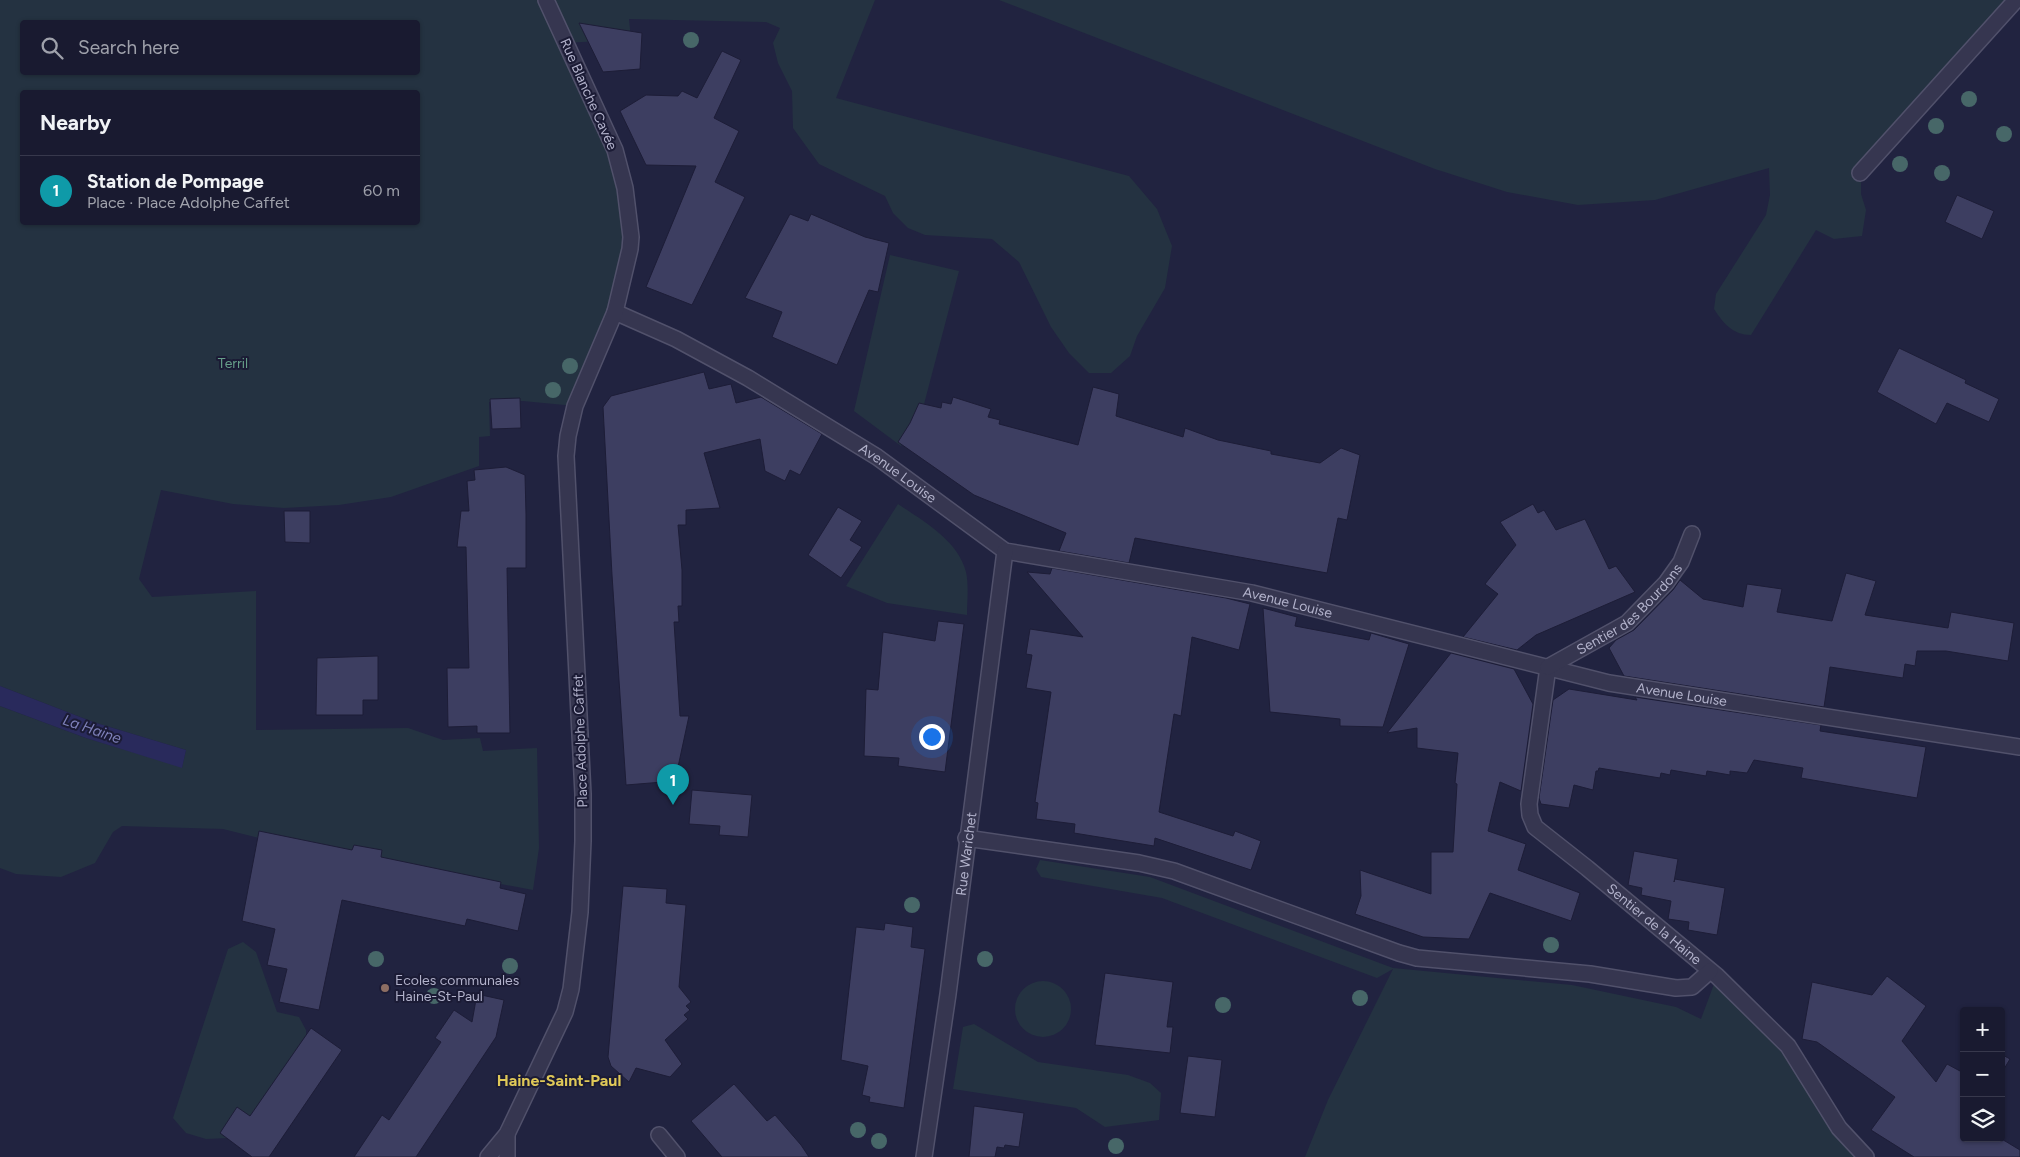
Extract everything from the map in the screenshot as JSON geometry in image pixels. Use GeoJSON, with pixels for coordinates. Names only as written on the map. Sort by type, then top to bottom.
{"type":"FeatureCollection","features":[{"type":"Feature","properties":{"kind":"street","name":"Rue Blanche Cavée"},"geometry":{"type":"LineString","coordinates":[[546,0],[615,150],[625,188],[630,249],[615,312]]}},
{"type":"Feature","properties":{"kind":"street"},"geometry":{"type":"LineString","coordinates":[[1860,173],[2016,0]]}},
{"type":"Feature","properties":{"kind":"street","name":"Avenue Louise"},"geometry":{"type":"LineString","coordinates":[[615,312],[676,339],[748,378],[877,457],[1005,551],[1225,587],[1609,683],[2020,747]]}},
{"type":"Feature","properties":{"kind":"street","name":"Place Adolphe Caffet"},"geometry":{"type":"LineString","coordinates":[[488,1157],[507,1134],[564,1012],[571,989],[578,940],[583,851],[583,794],[566,456],[568,436],[575,406],[615,312]]}},
{"type":"Feature","properties":{"kind":"street","name":"Sentier des Bourdons"},"geometry":{"type":"LineString","coordinates":[[1548,667],[1627,623],[1671,576],[1681,562],[1692,534]]}},
{"type":"Feature","properties":{"kind":"street","name":"Rue Warichet"},"geometry":{"type":"LineString","coordinates":[[924,1157],[948,994],[966,838],[1005,551]]}},
{"type":"Feature","properties":{"kind":"street","name":"Sentier de la Haine"},"geometry":{"type":"LineString","coordinates":[[1548,667],[1529,804],[1530,816],[1535,827],[1713,973],[1788,1046],[1839,1128],[1866,1157]]}},
{"type":"Feature","properties":{"kind":"street"},"geometry":{"type":"LineString","coordinates":[[966,838],[1139,863],[1174,871],[1417,958],[1590,974],[1676,988],[1692,987],[1713,973]]}},
{"type":"Feature","properties":{"kind":"street"},"geometry":{"type":"LineString","coordinates":[[506,1157],[507,1134]]}},
{"type":"Feature","properties":{"kind":"street"},"geometry":{"type":"LineString","coordinates":[[659,1135],[676,1157]]}},
{"type":"Feature","properties":{"kind":"green space","name":"Terril"},"geometry":{"type":"Polygon","coordinates":[[[0,0],[875,0],[836,98],[1129,176],[1157,209],[1172,246],[1165,288],[1137,336],[1130,356],[1111,373],[1089,373],[1069,353],[1051,327],[1019,262],[992,239],[925,235],[908,228],[893,213],[885,196],[819,164],[793,128],[792,91],[778,63],[773,43],[780,28],[766,22],[629,19],[631,39],[566,43],[615,150],[630,249],[575,406],[523,401],[489,402],[490,436],[479,437],[479,466],[391,497],[339,505],[284,508],[233,504],[161,490],[139,579],[152,597],[256,591],[256,730],[408,728],[443,740],[480,738],[483,751],[537,748],[539,848],[533,890],[263,839],[223,829],[122,826],[113,832],[95,863],[61,877],[16,874],[0,868],[0,706],[86,738],[182,767],[186,750],[93,722],[0,686],[0,0]]]}},
{"type":"Feature","properties":{"kind":"green space"},"geometry":{"type":"Polygon","coordinates":[[[999,0],[2016,0],[1861,173],[1861,194],[1866,210],[1862,236],[1834,239],[1816,230],[1751,335],[1739,333],[1729,327],[1714,309],[1716,294],[1766,215],[1770,195],[1769,168],[1655,200],[1578,205],[1507,192],[1435,169],[999,0]]]}},
{"type":"Feature","properties":{"kind":"green space"},"geometry":{"type":"Polygon","coordinates":[[[890,255],[959,271],[923,408],[917,423],[901,446],[854,411],[890,255]]]}},
{"type":"Feature","properties":{"kind":"green space"},"geometry":{"type":"Polygon","coordinates":[[[898,504],[938,532],[956,550],[966,572],[968,588],[967,615],[887,603],[846,586],[898,504]]]}},
{"type":"Feature","properties":{"kind":"green space"},"geometry":{"type":"Polygon","coordinates":[[[1040,860],[1150,877],[1393,968],[1572,985],[1676,1007],[1701,1019],[1717,976],[1788,1046],[1859,1152],[1853,1157],[1305,1157],[1328,1100],[1393,969],[1377,978],[1162,898],[1041,877],[1036,869],[1040,860]]]}},
{"type":"Feature","properties":{"kind":"green space"},"geometry":{"type":"Polygon","coordinates":[[[243,942],[256,952],[277,1012],[299,1017],[306,1030],[306,1044],[244,1131],[228,1138],[206,1139],[186,1133],[173,1118],[228,949],[243,942]]]}},
{"type":"Feature","properties":{"kind":"green space"},"geometry":{"type":"Polygon","coordinates":[[[1043,981],[1054,983],[1063,989],[1069,998],[1071,1009],[1069,1020],[1063,1029],[1054,1035],[1043,1037],[1032,1035],[1023,1029],[1017,1020],[1015,1009],[1017,998],[1023,989],[1032,983],[1043,981]]]}},
{"type":"Feature","properties":{"kind":"green space"},"geometry":{"type":"Polygon","coordinates":[[[974,1024],[1038,1062],[1128,1075],[1150,1083],[1161,1093],[1159,1120],[1105,1127],[1076,1108],[953,1089],[963,1027],[974,1024]]]}},
{"type":"Feature","properties":{"kind":"water","name":"La Haine"},"geometry":{"type":"Polygon","coordinates":[[[0,686],[93,722],[186,750],[182,768],[86,738],[0,706],[0,686]]]}},
{"type":"Feature","properties":{"kind":"building"},"geometry":{"type":"Polygon","coordinates":[[[579,23],[642,33],[640,69],[603,72],[579,23]]]}},
{"type":"Feature","properties":{"kind":"building"},"geometry":{"type":"Polygon","coordinates":[[[722,51],[741,60],[714,118],[739,131],[715,182],[745,197],[692,305],[646,287],[696,166],[646,165],[620,111],[646,95],[678,96],[682,91],[697,98],[722,51]]]}},
{"type":"Feature","properties":{"kind":"building"},"geometry":{"type":"Polygon","coordinates":[[[1957,195],[1994,211],[1982,239],[1945,222],[1957,195]]]}},
{"type":"Feature","properties":{"kind":"building"},"geometry":{"type":"Polygon","coordinates":[[[790,214],[808,221],[811,214],[865,237],[889,243],[878,292],[869,290],[837,365],[772,337],[782,312],[745,298],[790,214]]]}},
{"type":"Feature","properties":{"kind":"building"},"geometry":{"type":"Polygon","coordinates":[[[1899,348],[1966,380],[1965,383],[1999,399],[1989,422],[1947,403],[1936,424],[1877,392],[1899,348]]]}},
{"type":"Feature","properties":{"kind":"building"},"geometry":{"type":"Polygon","coordinates":[[[704,372],[709,389],[731,384],[736,403],[761,397],[822,434],[800,475],[790,470],[785,481],[765,471],[760,439],[704,453],[720,508],[686,510],[686,525],[678,525],[682,570],[682,606],[678,606],[679,622],[674,622],[680,716],[689,716],[675,781],[626,785],[603,407],[611,396],[704,372]]]}},
{"type":"Feature","properties":{"kind":"building"},"geometry":{"type":"Polygon","coordinates":[[[1093,387],[1119,394],[1116,416],[1183,437],[1185,428],[1218,440],[1271,451],[1271,454],[1320,463],[1341,448],[1360,455],[1347,520],[1338,518],[1327,573],[1135,538],[1129,563],[1059,551],[1066,533],[974,495],[898,442],[910,423],[919,403],[941,408],[942,402],[951,404],[953,397],[991,409],[988,417],[1000,420],[999,424],[1078,445],[1093,387]]]}},
{"type":"Feature","properties":{"kind":"building"},"geometry":{"type":"Polygon","coordinates":[[[520,398],[521,428],[492,429],[490,399],[520,398]]]}},
{"type":"Feature","properties":{"kind":"building"},"geometry":{"type":"Polygon","coordinates":[[[506,467],[525,475],[526,514],[526,568],[507,568],[510,733],[477,733],[477,726],[448,727],[447,668],[469,668],[466,547],[457,547],[461,511],[469,511],[467,481],[475,480],[474,470],[506,467]]]}},
{"type":"Feature","properties":{"kind":"building"},"geometry":{"type":"Polygon","coordinates":[[[1533,504],[1538,513],[1544,510],[1556,530],[1585,519],[1609,569],[1616,566],[1635,592],[1536,635],[1517,650],[1463,637],[1498,594],[1485,584],[1516,545],[1500,522],[1533,504]]]}},
{"type":"Feature","properties":{"kind":"building"},"geometry":{"type":"Polygon","coordinates":[[[838,507],[862,521],[850,540],[862,547],[841,578],[808,555],[838,507]]]}},
{"type":"Feature","properties":{"kind":"building"},"geometry":{"type":"Polygon","coordinates":[[[284,511],[310,511],[310,543],[285,542],[284,511]]]}},
{"type":"Feature","properties":{"kind":"building"},"geometry":{"type":"Polygon","coordinates":[[[1052,568],[1226,598],[1250,604],[1239,650],[1192,637],[1181,716],[1174,714],[1159,812],[1233,836],[1235,831],[1261,841],[1251,870],[1155,838],[1154,846],[1074,833],[1075,824],[1036,819],[1038,803],[1035,802],[1051,692],[1026,688],[1032,655],[1026,654],[1030,629],[1083,637],[1027,572],[1050,574],[1052,568]]]}},
{"type":"Feature","properties":{"kind":"building"},"geometry":{"type":"Polygon","coordinates":[[[1846,573],[1876,581],[1865,615],[1948,628],[1951,612],[2014,623],[2008,661],[1946,651],[1917,651],[1915,666],[1905,664],[1903,678],[1830,667],[1824,707],[1624,676],[1609,648],[1616,640],[1634,630],[1673,590],[1680,580],[1703,599],[1743,607],[1747,584],[1782,589],[1777,612],[1832,621],[1846,573]]]}},
{"type":"Feature","properties":{"kind":"building"},"geometry":{"type":"Polygon","coordinates":[[[1263,608],[1297,617],[1295,626],[1369,640],[1371,633],[1409,644],[1383,727],[1340,726],[1340,719],[1270,712],[1263,608]]]}},
{"type":"Feature","properties":{"kind":"building"},"geometry":{"type":"Polygon","coordinates":[[[938,621],[964,624],[945,772],[898,766],[899,758],[864,756],[866,689],[878,690],[883,632],[935,641],[938,621]]]}},
{"type":"Feature","properties":{"kind":"building"},"geometry":{"type":"Polygon","coordinates":[[[1451,653],[1514,669],[1533,704],[1521,791],[1500,782],[1488,831],[1526,844],[1518,870],[1580,893],[1571,921],[1490,893],[1469,939],[1423,937],[1355,914],[1361,896],[1360,870],[1431,894],[1431,852],[1453,852],[1458,753],[1417,748],[1417,728],[1387,733],[1451,653]]]}},
{"type":"Feature","properties":{"kind":"building"},"geometry":{"type":"Polygon","coordinates":[[[378,656],[378,700],[363,700],[363,715],[316,715],[317,658],[378,656]]]}},
{"type":"Feature","properties":{"kind":"building"},"geometry":{"type":"Polygon","coordinates":[[[1569,689],[1821,725],[1820,731],[1926,747],[1917,798],[1801,778],[1803,768],[1754,760],[1747,773],[1730,771],[1730,775],[1707,771],[1706,776],[1671,770],[1670,775],[1661,773],[1660,778],[1599,768],[1596,771],[1593,790],[1574,785],[1569,808],[1541,804],[1539,798],[1553,700],[1569,689]]]}},
{"type":"Feature","properties":{"kind":"building"},"geometry":{"type":"Polygon","coordinates":[[[692,790],[752,795],[748,837],[719,835],[720,826],[689,824],[692,790]]]}},
{"type":"Feature","properties":{"kind":"building"},"geometry":{"type":"Polygon","coordinates":[[[259,831],[352,850],[354,845],[382,850],[381,857],[501,882],[500,888],[526,894],[518,931],[467,919],[465,926],[342,900],[319,1010],[279,1002],[287,969],[267,965],[275,929],[242,921],[259,831]]]}},
{"type":"Feature","properties":{"kind":"building"},"geometry":{"type":"Polygon","coordinates":[[[1634,851],[1678,859],[1674,882],[1675,879],[1725,888],[1717,935],[1688,930],[1689,922],[1668,919],[1671,901],[1641,895],[1642,888],[1628,885],[1634,851]]]}},
{"type":"Feature","properties":{"kind":"building"},"geometry":{"type":"Polygon","coordinates":[[[623,886],[667,889],[666,903],[686,905],[679,987],[691,1002],[686,1006],[690,1010],[684,1015],[688,1019],[665,1040],[682,1064],[670,1077],[636,1068],[629,1082],[611,1066],[608,1057],[623,886]]]}},
{"type":"Feature","properties":{"kind":"building"},"geometry":{"type":"Polygon","coordinates":[[[885,923],[913,927],[911,947],[925,949],[904,1108],[869,1102],[870,1097],[862,1095],[868,1066],[841,1060],[856,927],[884,930],[885,923]]]}},
{"type":"Feature","properties":{"kind":"building"},"geometry":{"type":"Polygon","coordinates":[[[1105,973],[1173,982],[1167,1027],[1173,1027],[1170,1053],[1095,1045],[1105,973]]]}},
{"type":"Feature","properties":{"kind":"building"},"geometry":{"type":"Polygon","coordinates":[[[1887,976],[1926,1006],[1902,1041],[1936,1082],[1947,1064],[1960,1071],[1960,1142],[2005,1141],[2020,1150],[2020,1157],[1914,1157],[1871,1130],[1895,1097],[1817,1042],[1802,1039],[1812,982],[1872,995],[1887,976]]]}},
{"type":"Feature","properties":{"kind":"building"},"geometry":{"type":"Polygon","coordinates":[[[477,994],[504,1000],[496,1037],[416,1157],[354,1157],[382,1115],[389,1120],[441,1042],[435,1038],[454,1010],[472,1022],[477,994]]]}},
{"type":"Feature","properties":{"kind":"building"},"geometry":{"type":"Polygon","coordinates":[[[311,1028],[342,1050],[269,1157],[252,1157],[220,1133],[237,1107],[250,1116],[311,1028]]]}},
{"type":"Feature","properties":{"kind":"building"},"geometry":{"type":"Polygon","coordinates":[[[1188,1056],[1222,1060],[1215,1117],[1180,1113],[1188,1056]]]}},
{"type":"Feature","properties":{"kind":"building"},"geometry":{"type":"Polygon","coordinates":[[[2005,1056],[2010,1059],[2005,1067],[2005,1056]]]}},
{"type":"Feature","properties":{"kind":"building"},"geometry":{"type":"Polygon","coordinates":[[[734,1084],[767,1121],[775,1115],[809,1157],[722,1157],[691,1121],[734,1084]]]}},
{"type":"Feature","properties":{"kind":"building"},"geometry":{"type":"Polygon","coordinates":[[[974,1106],[1024,1113],[1019,1147],[1005,1145],[1004,1148],[997,1147],[995,1157],[969,1157],[974,1106]]]}},
{"type":"Feature","properties":{"kind":"place","name":"Station de Pompage"},"geometry":{"type":"Point","coordinates":[673,805]}},
{"type":"Feature","properties":{"kind":"place","name":"Ecoles communales Haine-St-Paul"},"geometry":{"type":"Point","coordinates":[385,988]}},
{"type":"Feature","properties":{"kind":"district","name":"Haine-Saint-Paul"},"geometry":{"type":"Point","coordinates":[559,1080]}}]}
